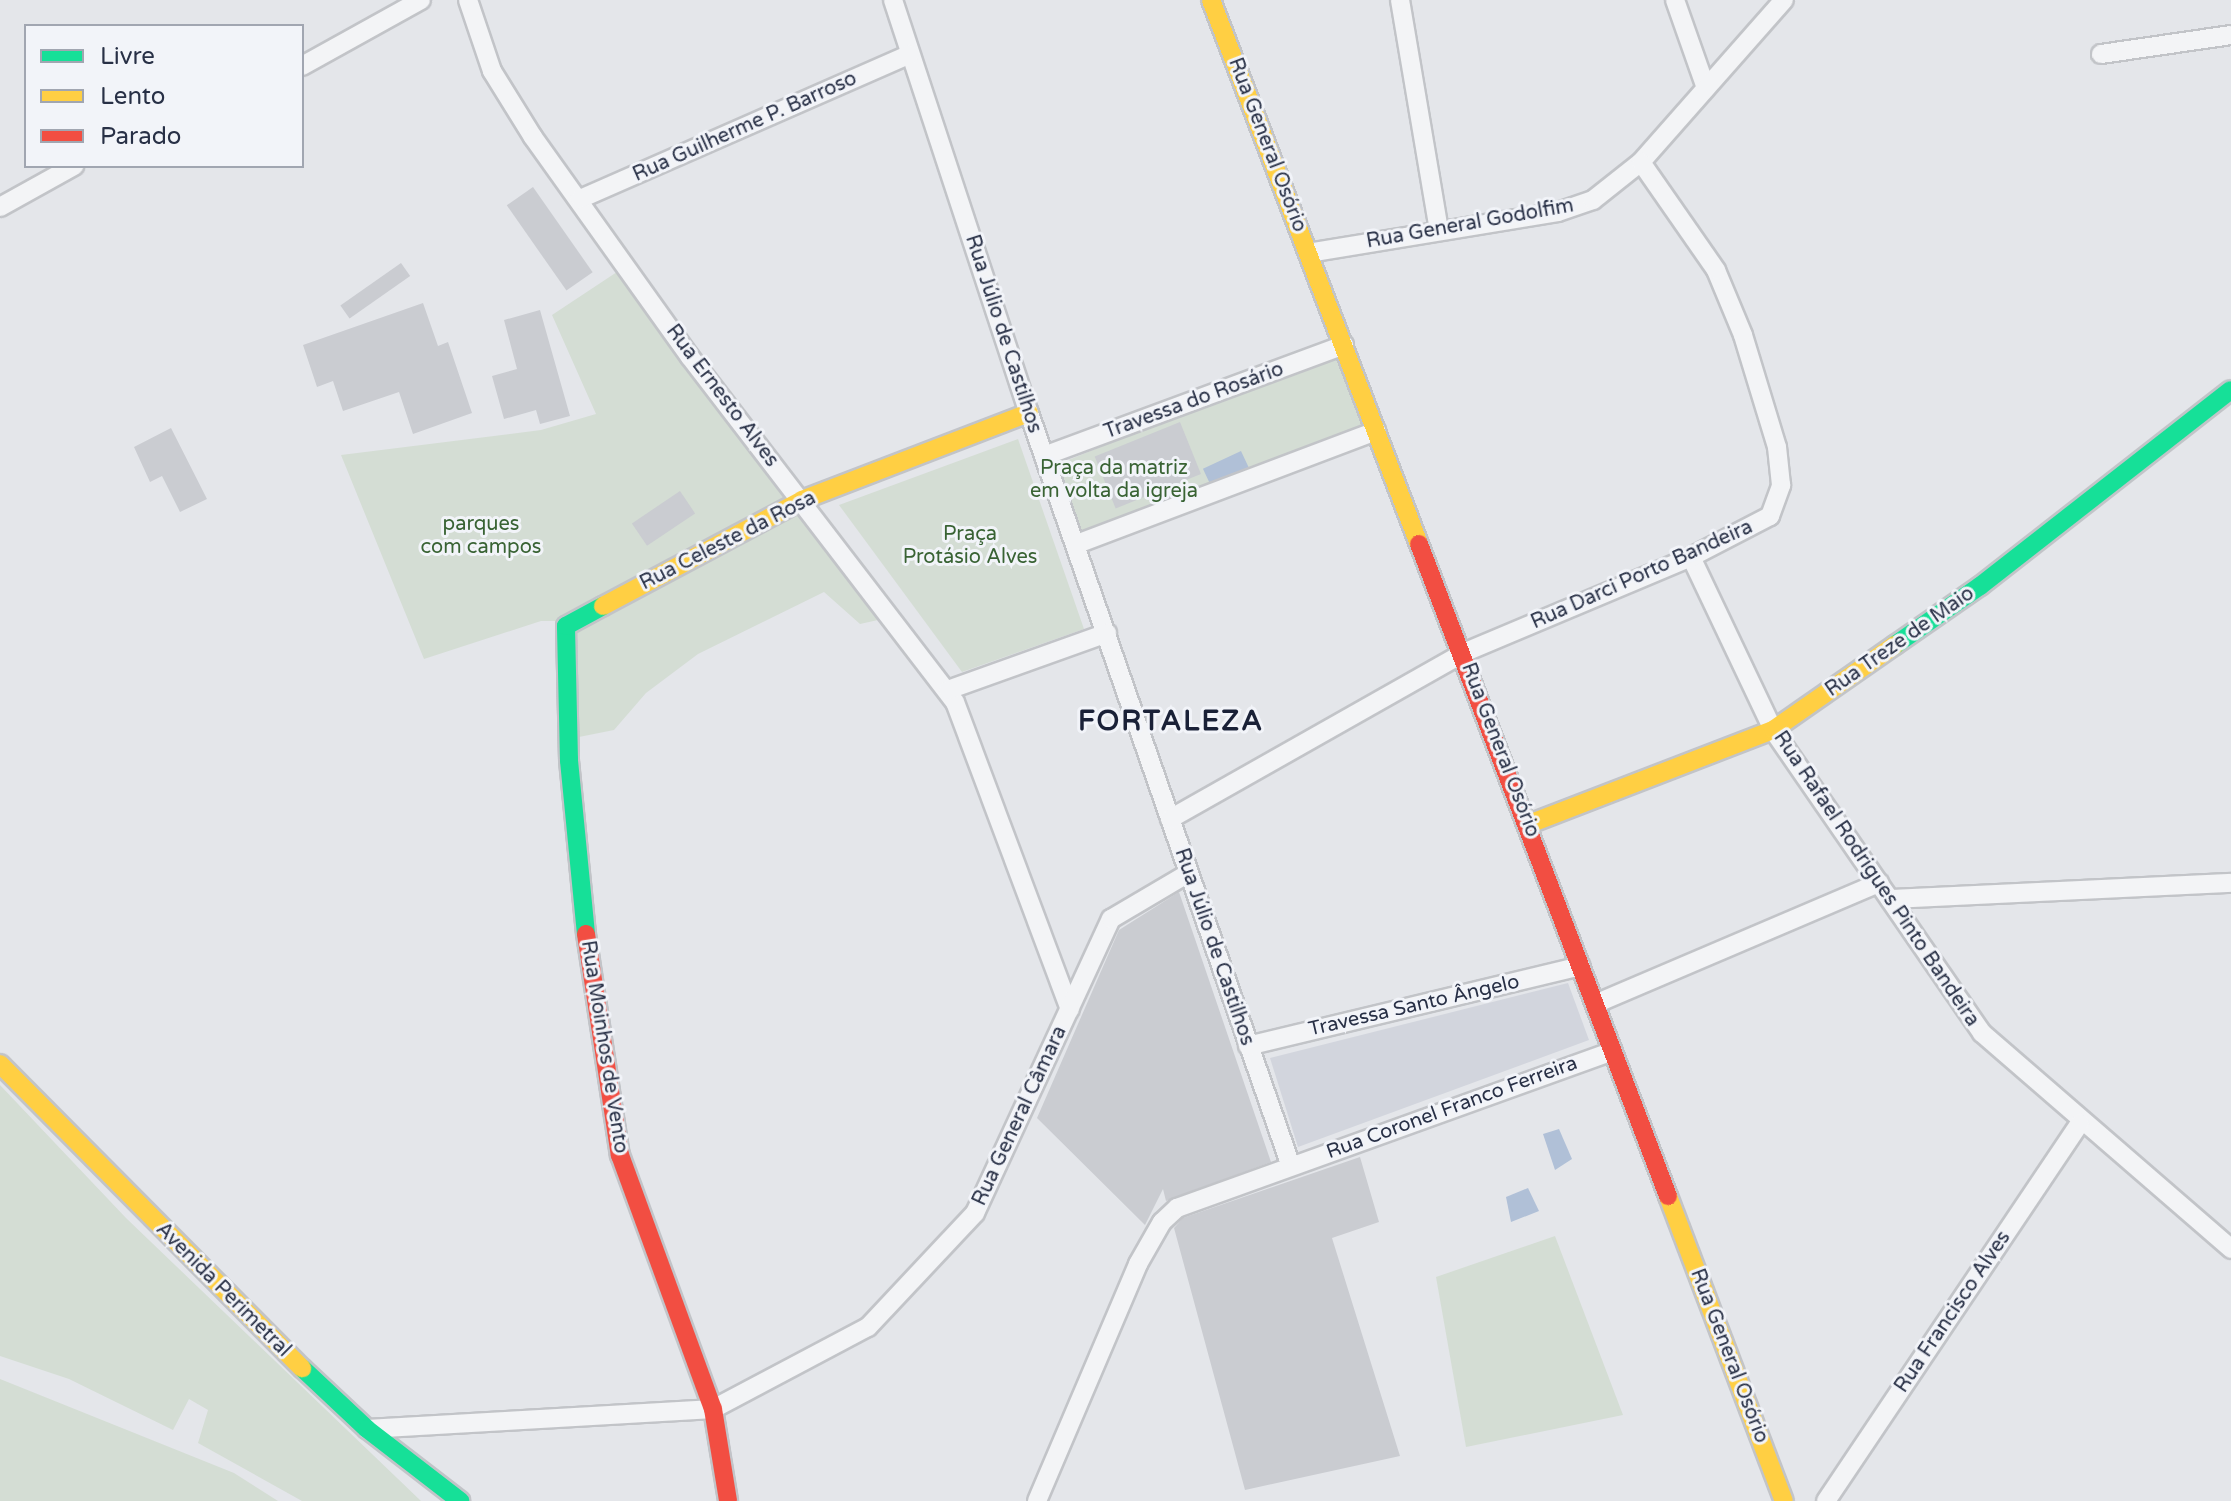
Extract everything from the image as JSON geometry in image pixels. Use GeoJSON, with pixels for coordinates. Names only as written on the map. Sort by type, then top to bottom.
{"type":"FeatureCollection","features":[{"type":"Feature","properties":{"kind":"street"},"geometry":{"type":"LineString","coordinates":[[304,65],[421,0]]}},
{"type":"Feature","properties":{"kind":"street","name":"Rua Ernesto Alves"},"geometry":{"type":"LineString","coordinates":[[468,0],[492,71],[580,199],[690,357],[948,690],[1070,1009]]}},
{"type":"Feature","properties":{"kind":"street","name":"Rua Júlio de Castilhos"},"geometry":{"type":"LineString","coordinates":[[893,0],[1029,413],[1291,1166]]}},
{"type":"Feature","properties":{"kind":"street","name":"Rua General Osório"},"geometry":{"type":"LineString","coordinates":[[1211,0],[1529,824],[1784,1501]]}},
{"type":"Feature","properties":{"kind":"street"},"geometry":{"type":"LineString","coordinates":[[1400,0],[1439,231]]}},
{"type":"Feature","properties":{"kind":"street"},"geometry":{"type":"LineString","coordinates":[[1675,0],[1706,88]]}},
{"type":"Feature","properties":{"kind":"street","name":"Rua General Godolfim"},"geometry":{"type":"LineString","coordinates":[[1308,253],[1558,212],[1593,200],[1641,162],[1784,0]]}},
{"type":"Feature","properties":{"kind":"street"},"geometry":{"type":"LineString","coordinates":[[2101,54],[2231,35]]}},
{"type":"Feature","properties":{"kind":"street","name":"Rua Guilherme P. Barroso"},"geometry":{"type":"LineString","coordinates":[[580,199],[910,54]]}},
{"type":"Feature","properties":{"kind":"street","name":"Rua Darci Porto Bandeira"},"geometry":{"type":"LineString","coordinates":[[1170,819],[1463,653],[1691,557],[1770,516],[1781,485],[1777,447],[1765,398],[1716,270],[1641,162]]}},
{"type":"Feature","properties":{"kind":"street"},"geometry":{"type":"LineString","coordinates":[[0,207],[70,168]]}},
{"type":"Feature","properties":{"kind":"street","name":"Travessa do Rosário"},"geometry":{"type":"LineString","coordinates":[[1044,456],[1344,345]]}},
{"type":"Feature","properties":{"kind":"street","name":"Rua Treze de Maio"},"geometry":{"type":"LineString","coordinates":[[1529,824],[1773,730],[1980,586],[2231,390]]}},
{"type":"Feature","properties":{"kind":"street","name":"Rua Celeste da Rosa"},"geometry":{"type":"LineString","coordinates":[[566,626],[802,500],[1029,413]]}},
{"type":"Feature","properties":{"kind":"street"},"geometry":{"type":"LineString","coordinates":[[1077,544],[1376,431]]}},
{"type":"Feature","properties":{"kind":"street","name":"Rua Rafael Rodrigues Pinto Bandeira"},"geometry":{"type":"LineString","coordinates":[[1691,557],[1773,730],[1982,1033],[2080,1123],[2231,1249]]}},
{"type":"Feature","properties":{"kind":"street","name":"Rua Moinhos de Vento"},"geometry":{"type":"LineString","coordinates":[[566,626],[569,760],[583,912],[620,1155],[713,1409],[728,1501]]}},
{"type":"Feature","properties":{"kind":"street"},"geometry":{"type":"LineString","coordinates":[[948,690],[1107,633]]}},
{"type":"Feature","properties":{"kind":"street","name":"Rua General Câmara"},"geometry":{"type":"LineString","coordinates":[[367,1429],[713,1409],[868,1327],[943,1252],[975,1213],[996,1176],[1111,919],[1187,874]]}},
{"type":"Feature","properties":{"kind":"street"},"geometry":{"type":"LineString","coordinates":[[1595,1004],[1879,883]]}},
{"type":"Feature","properties":{"kind":"street"},"geometry":{"type":"LineString","coordinates":[[1890,899],[2231,883]]}},
{"type":"Feature","properties":{"kind":"street","name":"Travessa Santo Ângelo"},"geometry":{"type":"LineString","coordinates":[[1248,1046],[1581,966]]}},
{"type":"Feature","properties":{"kind":"street","name":"Rua Coronel Franco Ferreira"},"geometry":{"type":"LineString","coordinates":[[1037,1501],[1138,1264],[1162,1222],[1203,1196],[1613,1051]]}},
{"type":"Feature","properties":{"kind":"street","name":"Avenida Perimetral"},"geometry":{"type":"LineString","coordinates":[[0,1064],[236,1306],[367,1429],[460,1501]]}},
{"type":"Feature","properties":{"kind":"street","name":"Rua Francisco Alves"},"geometry":{"type":"LineString","coordinates":[[1826,1501],[2080,1123]]}},
{"type":"Feature","properties":{"kind":"shaded area"},"geometry":{"type":"Polygon","coordinates":[[[1568,983],[1589,1040],[1298,1147],[1270,1058],[1568,983]]]}},
{"type":"Feature","properties":{"kind":"green space","name":"parques com campos"},"geometry":{"type":"Polygon","coordinates":[[[623,268],[796,499],[564,621],[541,621],[424,659],[341,455],[541,430],[596,414],[552,315],[623,268]]]}},
{"type":"Feature","properties":{"kind":"green space","name":"Praça da matriz em volta da igreja"},"geometry":{"type":"Polygon","coordinates":[[[1343,349],[1376,430],[1082,548],[1049,468],[1343,349]]]}},
{"type":"Feature","properties":{"kind":"green space","name":"Praça Protásio Alves"},"geometry":{"type":"Polygon","coordinates":[[[1018,439],[1084,629],[962,672],[839,505],[1018,439]]]}},
{"type":"Feature","properties":{"kind":"green space"},"geometry":{"type":"Polygon","coordinates":[[[801,502],[887,618],[860,624],[824,592],[698,654],[646,693],[614,730],[569,739],[567,627],[801,502]]]}},
{"type":"Feature","properties":{"kind":"green space"},"geometry":{"type":"Polygon","coordinates":[[[0,1085],[126,1218],[421,1501],[302,1501],[198,1443],[208,1410],[189,1399],[173,1430],[69,1379],[0,1356],[0,1085]]]}},
{"type":"Feature","properties":{"kind":"green space"},"geometry":{"type":"Polygon","coordinates":[[[1555,1236],[1623,1415],[1466,1447],[1436,1277],[1555,1236]]]}},
{"type":"Feature","properties":{"kind":"green space"},"geometry":{"type":"Polygon","coordinates":[[[0,1379],[234,1473],[278,1501],[0,1501],[0,1379]]]}},
{"type":"Feature","properties":{"kind":"water"},"geometry":{"type":"Polygon","coordinates":[[[1241,451],[1252,475],[1214,492],[1203,469],[1241,451]]]}},
{"type":"Feature","properties":{"kind":"water"},"geometry":{"type":"Polygon","coordinates":[[[1559,1129],[1572,1159],[1555,1170],[1543,1134],[1559,1129]]]}},
{"type":"Feature","properties":{"kind":"water"},"geometry":{"type":"Polygon","coordinates":[[[1528,1188],[1539,1211],[1511,1222],[1506,1197],[1528,1188]]]}},
{"type":"Feature","properties":{"kind":"building"},"geometry":{"type":"Polygon","coordinates":[[[533,187],[593,272],[566,291],[507,205],[533,187]]]}},
{"type":"Feature","properties":{"kind":"building"},"geometry":{"type":"Polygon","coordinates":[[[401,263],[410,276],[350,319],[340,305],[401,263]]]}},
{"type":"Feature","properties":{"kind":"building"},"geometry":{"type":"Polygon","coordinates":[[[423,303],[438,346],[448,342],[472,413],[413,434],[399,392],[343,411],[333,381],[317,387],[303,345],[423,303]]]}},
{"type":"Feature","properties":{"kind":"building"},"geometry":{"type":"Polygon","coordinates":[[[540,310],[570,416],[540,424],[536,410],[504,419],[492,376],[517,369],[504,320],[540,310]]]}},
{"type":"Feature","properties":{"kind":"building"},"geometry":{"type":"Polygon","coordinates":[[[1180,422],[1201,474],[1116,508],[1095,456],[1180,422]]]}},
{"type":"Feature","properties":{"kind":"building"},"geometry":{"type":"Polygon","coordinates":[[[171,428],[207,499],[180,512],[162,476],[150,482],[134,447],[171,428]]]}},
{"type":"Feature","properties":{"kind":"building"},"geometry":{"type":"Polygon","coordinates":[[[680,491],[695,513],[647,546],[632,523],[680,491]]]}},
{"type":"Feature","properties":{"kind":"building"},"geometry":{"type":"Polygon","coordinates":[[[1179,892],[1271,1162],[1166,1201],[1163,1189],[1145,1225],[1037,1118],[1119,930],[1179,892]]]}},
{"type":"Feature","properties":{"kind":"building"},"geometry":{"type":"Polygon","coordinates":[[[1360,1157],[1379,1222],[1332,1238],[1400,1456],[1245,1490],[1174,1228],[1183,1218],[1360,1157]]]}},
{"type":"Feature","properties":{"kind":"traffic: fast"},"geometry":{"type":"LineString","coordinates":[[1895,645],[1980,586],[2231,390]]}},
{"type":"Feature","properties":{"kind":"traffic: fast"},"geometry":{"type":"LineString","coordinates":[[586,934],[569,760],[566,626],[603,606]]}},
{"type":"Feature","properties":{"kind":"traffic: fast"},"geometry":{"type":"LineString","coordinates":[[302,1368],[367,1429],[460,1501]]}},
{"type":"Feature","properties":{"kind":"traffic: slow"},"geometry":{"type":"LineString","coordinates":[[1211,0],[1419,544]]}},
{"type":"Feature","properties":{"kind":"traffic: slow"},"geometry":{"type":"LineString","coordinates":[[603,606],[802,500],[1029,413]]}},
{"type":"Feature","properties":{"kind":"traffic: slow"},"geometry":{"type":"LineString","coordinates":[[1529,824],[1773,730],[1895,645]]}},
{"type":"Feature","properties":{"kind":"traffic: slow"},"geometry":{"type":"LineString","coordinates":[[0,1064],[302,1368]]}},
{"type":"Feature","properties":{"kind":"traffic: slow"},"geometry":{"type":"LineString","coordinates":[[1668,1196],[1784,1501]]}},
{"type":"Feature","properties":{"kind":"traffic: jam"},"geometry":{"type":"LineString","coordinates":[[1419,544],[1668,1196]]}},
{"type":"Feature","properties":{"kind":"traffic: jam"},"geometry":{"type":"LineString","coordinates":[[586,934],[620,1155],[713,1409],[728,1501]]}},
{"type":"Feature","properties":{"kind":"district","name":"FORTALEZA"},"geometry":{"type":"Point","coordinates":[1171,721]}}]}
